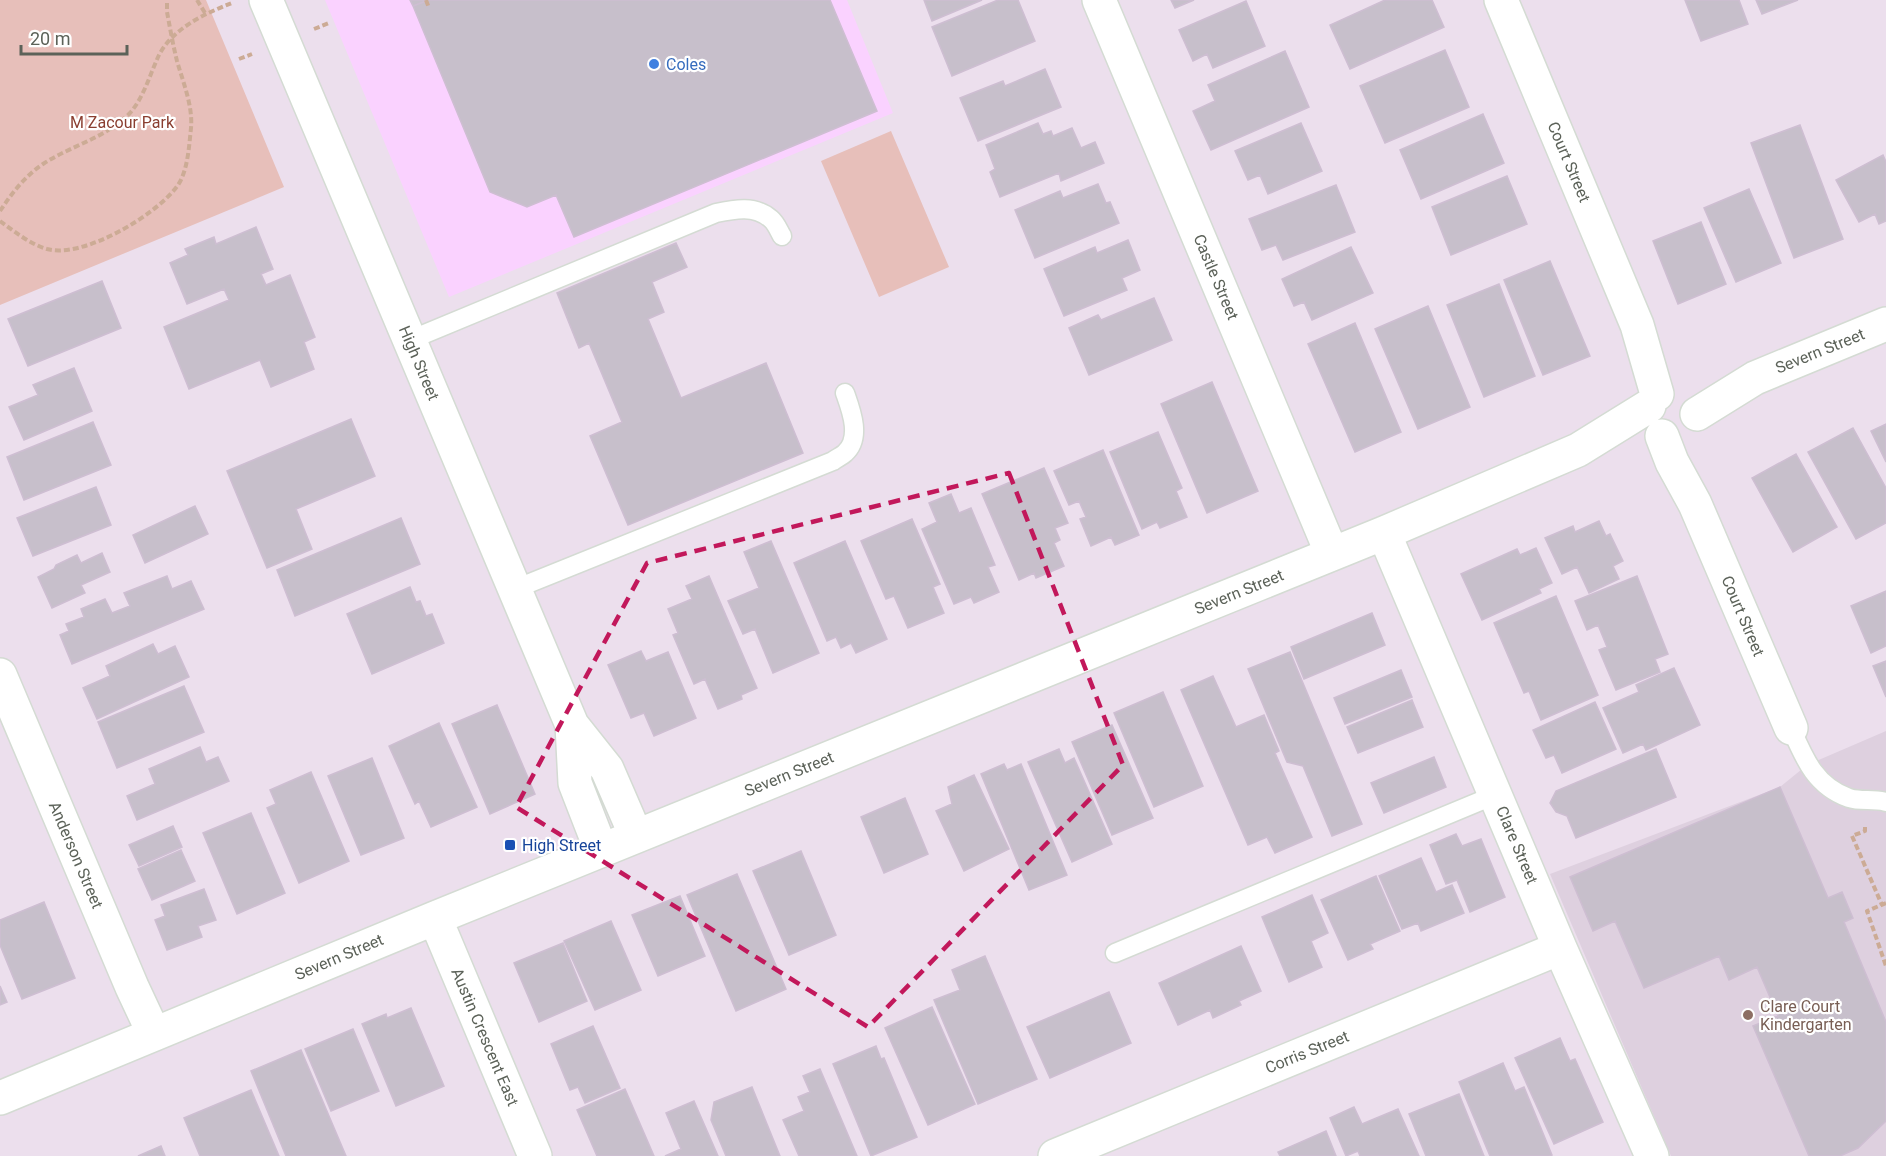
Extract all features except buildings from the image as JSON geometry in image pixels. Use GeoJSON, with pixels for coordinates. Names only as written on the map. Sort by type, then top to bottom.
{"type":"FeatureCollection","features":[{"type":"Feature","properties":{"kind":"street","name":"High Street"},"geometry":{"type":"LineString","coordinates":[[266,0],[573,725],[607,769],[636,836]]}},
{"type":"Feature","properties":{"kind":"street","name":"Castle Street"},"geometry":{"type":"LineString","coordinates":[[1099,0],[1332,554]]}},
{"type":"Feature","properties":{"kind":"street","name":"Court Street"},"geometry":{"type":"LineString","coordinates":[[1501,0],[1637,325],[1671,413],[1689,467],[1695,504],[1791,728]]}},
{"type":"Feature","properties":{"kind":"street","name":"Severn Street"},"geometry":{"type":"LineString","coordinates":[[0,1098],[601,850],[1384,533],[1578,450],[1886,324]]}},
{"type":"Feature","properties":{"kind":"street","name":"Clare Street"},"geometry":{"type":"LineString","coordinates":[[1384,533],[1560,948],[1652,1156]]}},
{"type":"Feature","properties":{"kind":"street","name":"Anderson Street"},"geometry":{"type":"LineString","coordinates":[[0,675],[154,1034]]}},
{"type":"Feature","properties":{"kind":"street","name":"High Street"},"geometry":{"type":"LineString","coordinates":[[573,725],[575,783],[601,850]]}},
{"type":"Feature","properties":{"kind":"street","name":"Austin Crescent East"},"geometry":{"type":"LineString","coordinates":[[435,918],[535,1156]]}},
{"type":"Feature","properties":{"kind":"street","name":"Corris Street"},"geometry":{"type":"LineString","coordinates":[[1055,1156],[1560,948]]}},
{"type":"Feature","properties":{"kind":"lane"},"geometry":{"type":"LineString","coordinates":[[410,340],[716,213],[742,208],[757,212],[772,220],[782,236]]}},
{"type":"Feature","properties":{"kind":"lane"},"geometry":{"type":"LineString","coordinates":[[515,589],[833,461],[848,452],[853,440],[854,419],[845,393]]}},
{"type":"Feature","properties":{"kind":"lane"},"geometry":{"type":"LineString","coordinates":[[1791,728],[1807,765],[1822,781],[1851,799],[1877,799],[1886,802]]}},
{"type":"Feature","properties":{"kind":"lane"},"geometry":{"type":"LineString","coordinates":[[1114,953],[1496,795]]}},
{"type":"Feature","properties":{"kind":"path"},"geometry":{"type":"LineString","coordinates":[[0,221],[26,239],[48,249],[70,250],[100,240],[140,221],[159,206],[179,184],[186,166],[191,125],[166,0]]}},
{"type":"Feature","properties":{"kind":"path"},"geometry":{"type":"LineString","coordinates":[[197,0],[206,13]]}},
{"type":"Feature","properties":{"kind":"path"},"geometry":{"type":"LineString","coordinates":[[0,211],[14,190],[43,164],[108,131],[131,112],[148,83],[160,53],[172,38],[206,13],[238,0]]}},
{"type":"Feature","properties":{"kind":"path"},"geometry":{"type":"LineString","coordinates":[[426,0],[429,8]]}},
{"type":"Feature","properties":{"kind":"path"},"geometry":{"type":"LineString","coordinates":[[311,30],[329,23]]}},
{"type":"Feature","properties":{"kind":"path"},"geometry":{"type":"LineString","coordinates":[[239,59],[254,53]]}},
{"type":"Feature","properties":{"kind":"path"},"geometry":{"type":"LineString","coordinates":[[1863,819],[1865,831],[1852,836],[1884,904],[1866,911],[1886,966]]}},
{"type":"Feature","properties":{"kind":"highlighted area"},"geometry":{"type":"Polygon","coordinates":[[[1009,473],[1123,765],[868,1027],[516,807],[647,563],[1009,473]]]}},
{"type":"Feature","properties":{"kind":"shaded area"},"geometry":{"type":"Polygon","coordinates":[[[325,0],[847,0],[893,113],[449,297],[325,0]]]}},
{"type":"Feature","properties":{"kind":"shaded area","name":"Clare Court Kindergarten"},"geometry":{"type":"Polygon","coordinates":[[[1886,731],[1886,1156],[1671,1156],[1550,874],[1780,787],[1807,765],[1886,731]]]}},
{"type":"Feature","properties":{"kind":"green space","name":"M Zacour Park"},"geometry":{"type":"Polygon","coordinates":[[[0,0],[206,0],[284,187],[0,305],[0,0]]]}},
{"type":"Feature","properties":{"kind":"green space"},"geometry":{"type":"Polygon","coordinates":[[[891,131],[949,267],[879,297],[821,161],[891,131]]]}},
{"type":"Feature","properties":{"kind":"place","name":"Coles"},"geometry":{"type":"Point","coordinates":[654,64]}},
{"type":"Feature","properties":{"kind":"place","name":"High Street"},"geometry":{"type":"Point","coordinates":[510,845]}},
{"type":"Feature","properties":{"kind":"place","name":"Clare Court Kindergarten"},"geometry":{"type":"Point","coordinates":[1748,1015]}}]}
